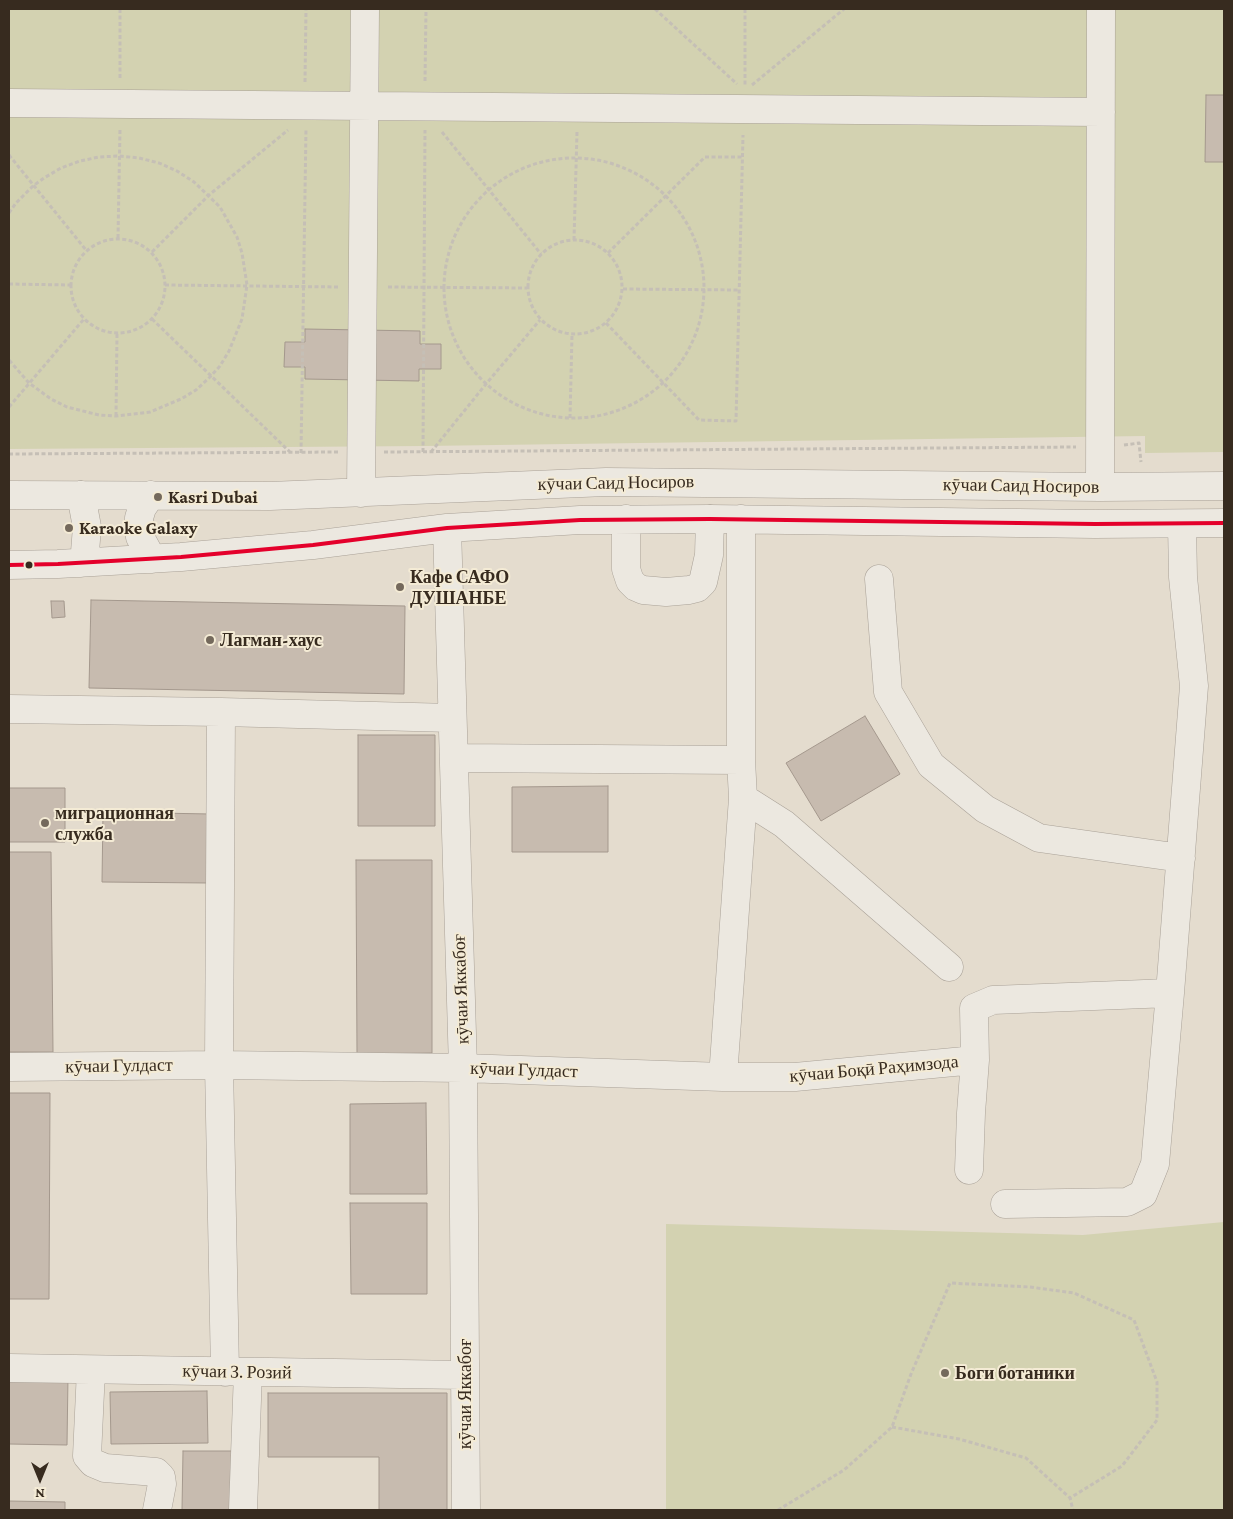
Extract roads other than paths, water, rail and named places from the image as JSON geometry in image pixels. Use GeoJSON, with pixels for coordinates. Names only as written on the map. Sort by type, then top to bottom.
{"type":"FeatureCollection","features":[{"type":"Feature","properties":{"kind":"street"},"geometry":{"type":"LineString","coordinates":[[361,493],[365,9]]}},
{"type":"Feature","properties":{"kind":"street"},"geometry":{"type":"LineString","coordinates":[[1100,487],[1101,9]]}},
{"type":"Feature","properties":{"kind":"street"},"geometry":{"type":"LineString","coordinates":[[9,103],[306,107],[1101,112]]}},
{"type":"Feature","properties":{"kind":"street"},"geometry":{"type":"LineString","coordinates":[[626,519],[626,569],[630,581],[636,587],[643,590],[666,592],[697,588],[703,582],[709,555],[700,482]]}},
{"type":"Feature","properties":{"kind":"street","name":"кӯчаи Саид Носиров"},"geometry":{"type":"LineString","coordinates":[[9,495],[270,496],[559,483],[700,482],[1100,487],[1220,486]]}},
{"type":"Feature","properties":{"kind":"street"},"geometry":{"type":"LineString","coordinates":[[80,495],[87,527],[85,552],[81,563]]}},
{"type":"Feature","properties":{"kind":"street"},"geometry":{"type":"LineString","coordinates":[[151,495],[142,508],[138,527],[144,547],[152,559]]}},
{"type":"Feature","properties":{"kind":"street"},"geometry":{"type":"LineString","coordinates":[[723,1076],[743,798],[741,760],[741,519]]}},
{"type":"Feature","properties":{"kind":"street","name":"кӯчаи Саид Носиров"},"geometry":{"type":"LineString","coordinates":[[9,565],[152,559],[297,546],[447,528],[538,521],[741,519],[1220,523]]}},
{"type":"Feature","properties":{"kind":"street"},"geometry":{"type":"LineString","coordinates":[[1006,1204],[1127,1202],[1143,1194],[1155,1164],[1194,686],[1183,577],[1182,524]]}},
{"type":"Feature","properties":{"kind":"street","name":"кӯчаи Яккабоғ"},"geometry":{"type":"LineString","coordinates":[[447,528],[463,1068],[466,1510]]}},
{"type":"Feature","properties":{"kind":"street"},"geometry":{"type":"LineString","coordinates":[[878,579],[888,692],[931,765],[985,809],[1039,838],[1181,858]]}},
{"type":"Feature","properties":{"kind":"street"},"geometry":{"type":"LineString","coordinates":[[9,709],[452,718]]}},
{"type":"Feature","properties":{"kind":"street"},"geometry":{"type":"LineString","coordinates":[[221,712],[219,1066],[243,1510]]}},
{"type":"Feature","properties":{"kind":"street"},"geometry":{"type":"LineString","coordinates":[[454,758],[741,760]]}},
{"type":"Feature","properties":{"kind":"street"},"geometry":{"type":"LineString","coordinates":[[743,798],[784,824],[949,967]]}},
{"type":"Feature","properties":{"kind":"street"},"geometry":{"type":"LineString","coordinates":[[975,1060],[974,1008],[993,1000],[1170,994]]}},
{"type":"Feature","properties":{"kind":"street","name":"кӯчаи Боқӣ Раҳимзода"},"geometry":{"type":"LineString","coordinates":[[723,1076],[795,1076],[975,1060],[969,1170]]}},
{"type":"Feature","properties":{"kind":"street","name":"кӯчаи Гулдаст"},"geometry":{"type":"LineString","coordinates":[[9,1067],[463,1068],[723,1076]]}},
{"type":"Feature","properties":{"kind":"street","name":"кӯчаи З. Розий"},"geometry":{"type":"LineString","coordinates":[[9,1368],[465,1375]]}},
{"type":"Feature","properties":{"kind":"street"},"geometry":{"type":"LineString","coordinates":[[91,1370],[88,1456],[93,1463],[105,1468],[156,1472],[161,1477],[162,1484],[157,1510]]}},
{"type":"Feature","properties":{"kind":"place","name":"Kasri Dubai"},"geometry":{"type":"Point","coordinates":[158,497]}},
{"type":"Feature","properties":{"kind":"place","name":"Karaoke Galaxy"},"geometry":{"type":"Point","coordinates":[69,528]}},
{"type":"Feature","properties":{"kind":"place","name":"Кафе САФО ДУШАНБЕ"},"geometry":{"type":"Point","coordinates":[400,587]}},
{"type":"Feature","properties":{"kind":"place","name":"Лагман-хаус"},"geometry":{"type":"Point","coordinates":[210,640]}},
{"type":"Feature","properties":{"kind":"place","name":"миграционная служба"},"geometry":{"type":"Point","coordinates":[45,823]}},
{"type":"Feature","properties":{"kind":"place","name":"Боги ботаники"},"geometry":{"type":"Point","coordinates":[945,1373]}}]}
